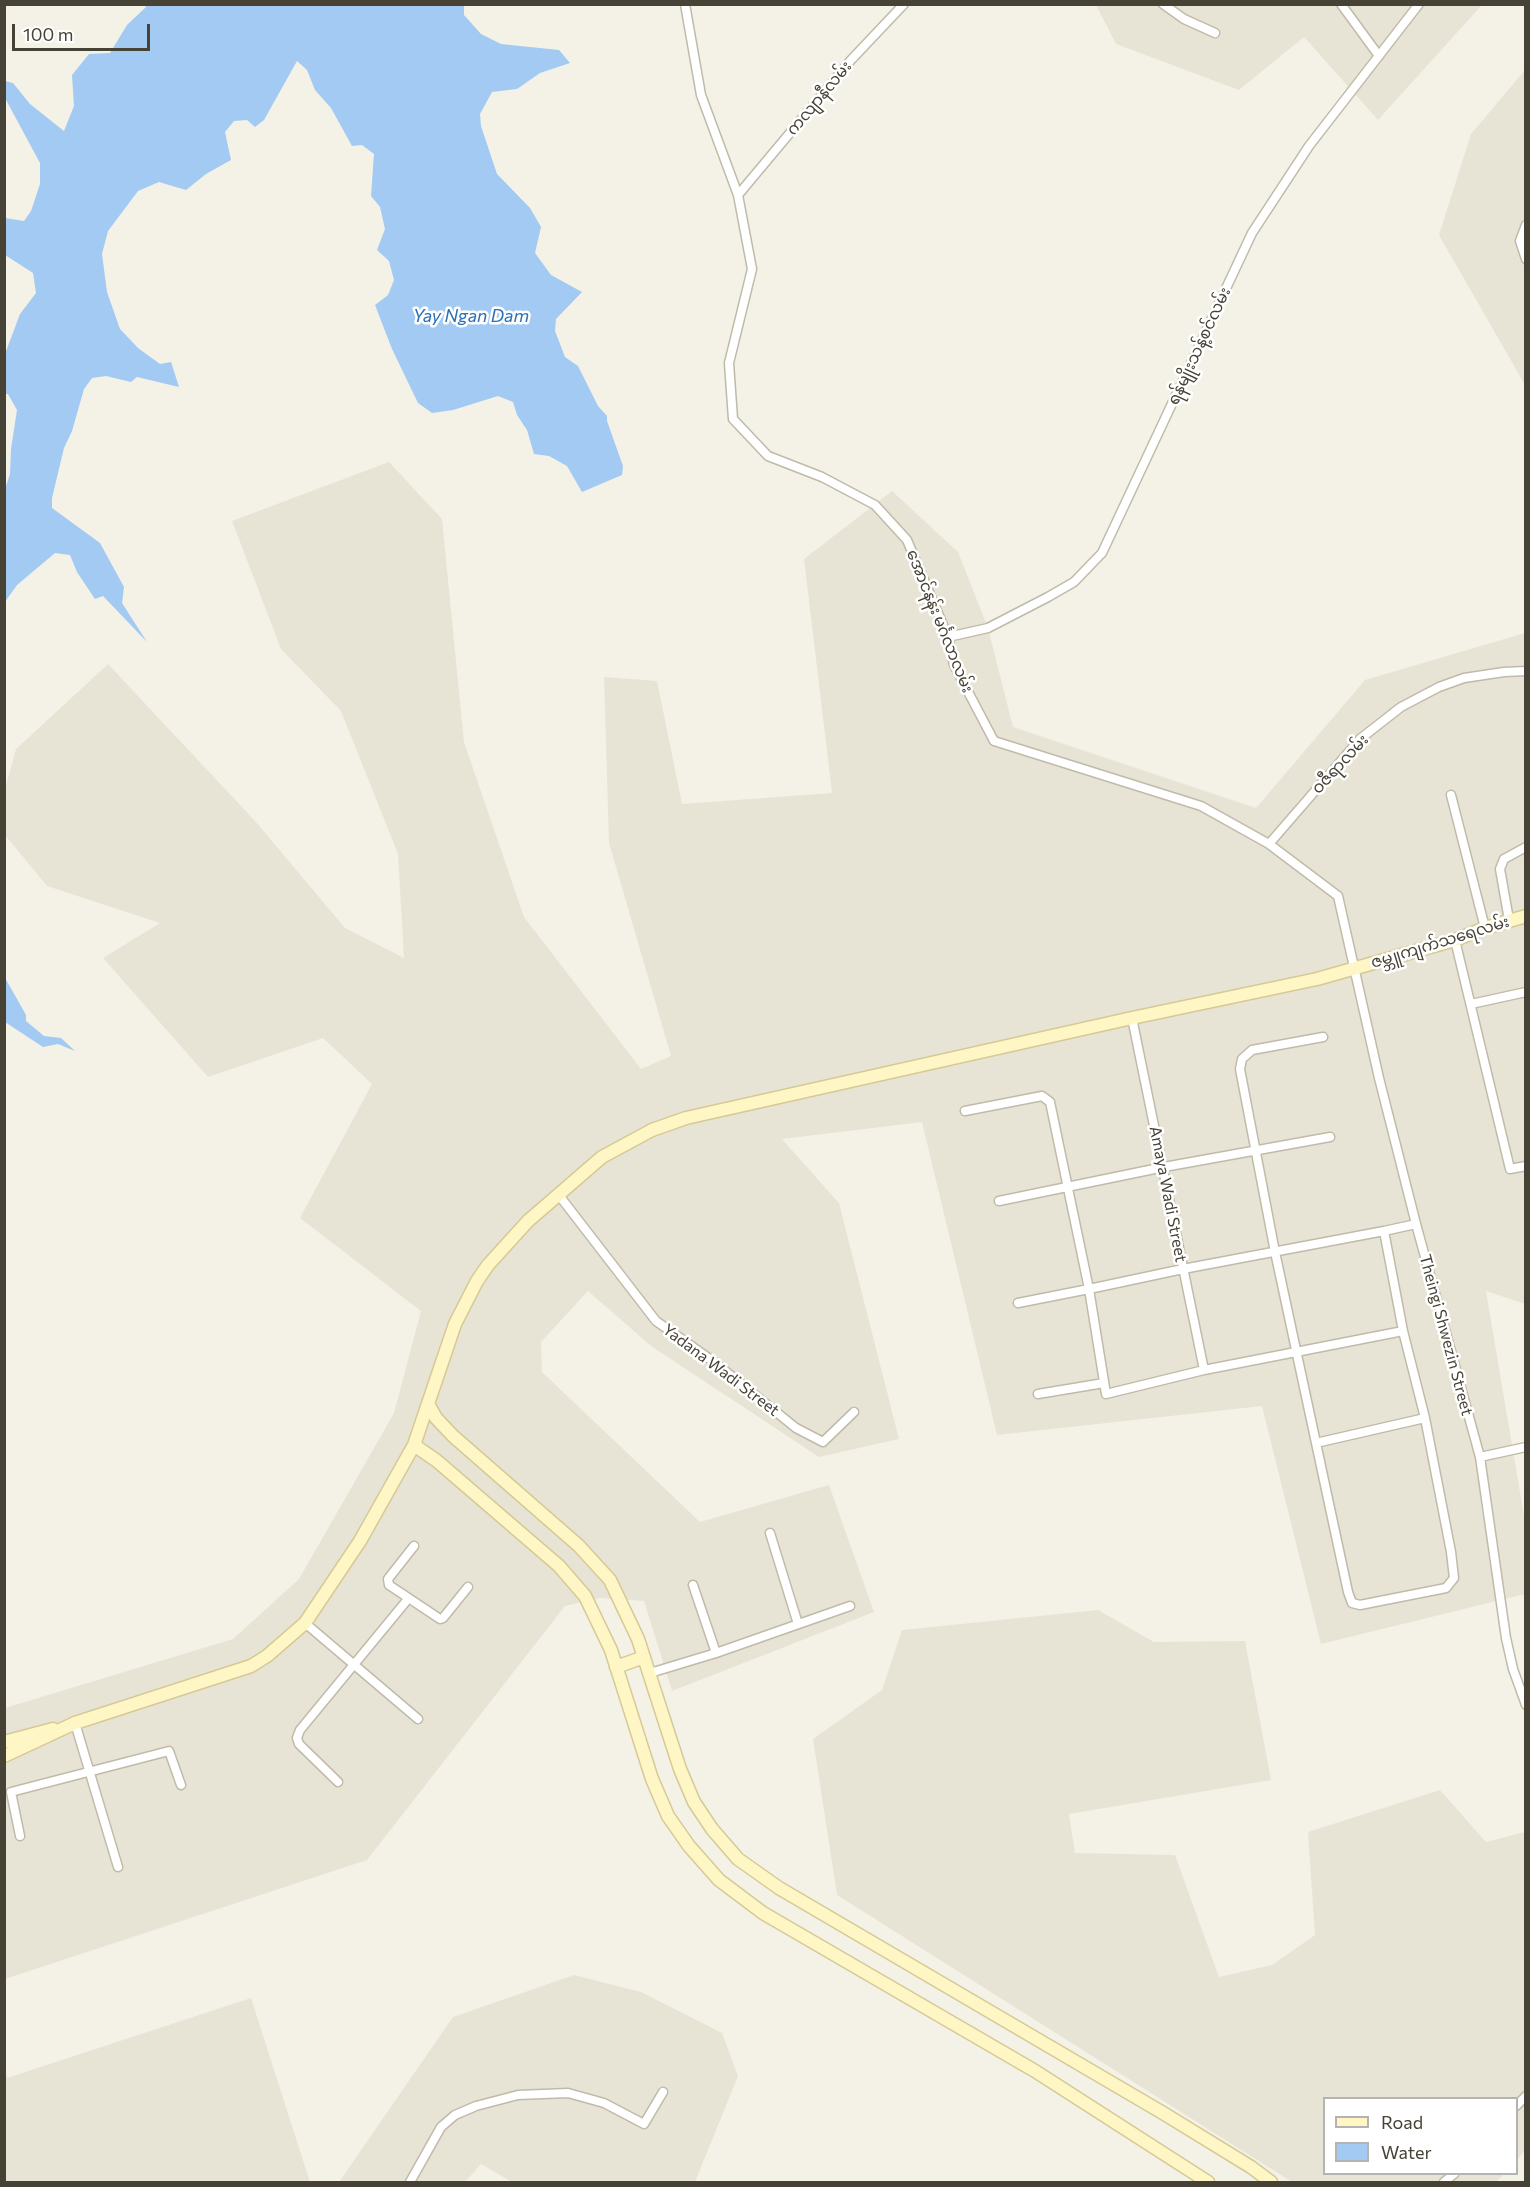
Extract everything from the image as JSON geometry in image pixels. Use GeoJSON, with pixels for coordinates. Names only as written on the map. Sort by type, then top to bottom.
{"type":"FeatureCollection","features":[{"type":"Feature","properties":{"kind":"street","name":"အောင်နန်း မင်္ဂလာလမ်း"},"geometry":{"type":"LineString","coordinates":[[685,4],[701,95],[738,195],[752,269],[729,363],[733,419],[768,456],[822,477],[875,505],[906,540],[948,637],[954,664],[994,741],[1201,806],[1269,844],[1338,896],[1355,968]]}},
{"type":"Feature","properties":{"kind":"street","name":"ကလျာနီလမ်း"},"geometry":{"type":"LineString","coordinates":[[738,195],[851,60],[904,4]]}},
{"type":"Feature","properties":{"kind":"street"},"geometry":{"type":"LineString","coordinates":[[1163,4],[1184,19],[1215,33]]}},
{"type":"Feature","properties":{"kind":"street"},"geometry":{"type":"LineString","coordinates":[[1341,4],[1379,56]]}},
{"type":"Feature","properties":{"kind":"street","name":"ရန်မျိုးသန့်စင်လမ်း"},"geometry":{"type":"LineString","coordinates":[[948,637],[988,628],[1048,597],[1074,582],[1102,553],[1252,233],[1309,146],[1419,4]]}},
{"type":"Feature","properties":{"kind":"street"},"geometry":{"type":"LineString","coordinates":[[1526,225],[1520,241],[1526,259]]}},
{"type":"Feature","properties":{"kind":"street","name":"ဝဇီရာလမ်း"},"geometry":{"type":"LineString","coordinates":[[1269,844],[1360,739],[1401,707],[1439,687],[1464,678],[1526,671]]}},
{"type":"Feature","properties":{"kind":"street"},"geometry":{"type":"LineString","coordinates":[[1450,795],[1485,928]]}},
{"type":"Feature","properties":{"kind":"street"},"geometry":{"type":"LineString","coordinates":[[1509,920],[1500,869],[1504,859],[1526,847]]}},
{"type":"Feature","properties":{"kind":"street","name":"ဇမ္ဘူကျက်သရေလမ်း"},"geometry":{"type":"LineString","coordinates":[[72,1724],[251,1666],[267,1656],[304,1623],[360,1541],[414,1444],[455,1324],[477,1281],[501,1250],[558,1194],[602,1157],[652,1130],[686,1119],[1132,1018],[1317,979],[1455,940],[1526,916]]}},
{"type":"Feature","properties":{"kind":"street"},"geometry":{"type":"LineString","coordinates":[[1455,940],[1510,1169],[1526,1166]]}},
{"type":"Feature","properties":{"kind":"street","name":"Theingi Shwezin Street"},"geometry":{"type":"LineString","coordinates":[[1355,968],[1379,1078],[1416,1224],[1480,1457],[1506,1638],[1513,1669],[1526,1705]]}},
{"type":"Feature","properties":{"kind":"street"},"geometry":{"type":"LineString","coordinates":[[1471,1004],[1526,992]]}},
{"type":"Feature","properties":{"kind":"street","name":"Amaya Wadi Street"},"geometry":{"type":"LineString","coordinates":[[1132,1018],[1204,1370]]}},
{"type":"Feature","properties":{"kind":"street"},"geometry":{"type":"LineString","coordinates":[[1323,1037],[1252,1050],[1242,1059],[1240,1069],[1275,1252],[1348,1592],[1352,1603],[1360,1605],[1446,1588],[1454,1578],[1425,1418],[1403,1331],[1384,1231]]}},
{"type":"Feature","properties":{"kind":"street"},"geometry":{"type":"LineString","coordinates":[[965,1111],[1042,1096],[1050,1102],[1089,1289],[1106,1394],[1204,1370],[1403,1331]]}},
{"type":"Feature","properties":{"kind":"street"},"geometry":{"type":"LineString","coordinates":[[999,1201],[1164,1167],[1330,1137]]}},
{"type":"Feature","properties":{"kind":"street","name":"Yadana Wadi Street"},"geometry":{"type":"LineString","coordinates":[[558,1194],[656,1321],[714,1362],[796,1428],[824,1442],[854,1412]]}},
{"type":"Feature","properties":{"kind":"street"},"geometry":{"type":"LineString","coordinates":[[1018,1303],[1416,1224]]}},
{"type":"Feature","properties":{"kind":"street"},"geometry":{"type":"LineString","coordinates":[[1038,1394],[1104,1383]]}},
{"type":"Feature","properties":{"kind":"street"},"geometry":{"type":"LineString","coordinates":[[428,1404],[436,1418],[453,1436],[579,1546],[610,1580],[644,1657],[680,1769],[694,1802],[712,1829],[738,1859],[779,1888],[1163,2113],[1271,2182]]}},
{"type":"Feature","properties":{"kind":"street"},"geometry":{"type":"LineString","coordinates":[[1316,1443],[1425,1418]]}},
{"type":"Feature","properties":{"kind":"street"},"geometry":{"type":"LineString","coordinates":[[414,1444],[559,1566],[585,1596],[611,1650],[652,1779],[668,1816],[688,1846],[719,1881],[763,1912],[1035,2071],[1208,2182]]}},
{"type":"Feature","properties":{"kind":"street"},"geometry":{"type":"LineString","coordinates":[[1480,1457],[1526,1447]]}},
{"type":"Feature","properties":{"kind":"street"},"geometry":{"type":"LineString","coordinates":[[770,1533],[798,1624]]}},
{"type":"Feature","properties":{"kind":"street"},"geometry":{"type":"LineString","coordinates":[[414,1546],[388,1582],[408,1599],[440,1619],[468,1587]]}},
{"type":"Feature","properties":{"kind":"street"},"geometry":{"type":"LineString","coordinates":[[693,1585],[716,1653]]}},
{"type":"Feature","properties":{"kind":"street"},"geometry":{"type":"LineString","coordinates":[[338,1782],[299,1744],[297,1738],[300,1730],[408,1599]]}},
{"type":"Feature","properties":{"kind":"street"},"geometry":{"type":"LineString","coordinates":[[650,1673],[716,1653],[850,1606]]}},
{"type":"Feature","properties":{"kind":"street"},"geometry":{"type":"LineString","coordinates":[[304,1623],[418,1719]]}},
{"type":"Feature","properties":{"kind":"street"},"geometry":{"type":"LineString","coordinates":[[616,1667],[644,1657]]}},
{"type":"Feature","properties":{"kind":"street"},"geometry":{"type":"LineString","coordinates":[[4,1742],[72,1724]]}},
{"type":"Feature","properties":{"kind":"street"},"geometry":{"type":"LineString","coordinates":[[4,1756],[72,1724]]}},
{"type":"Feature","properties":{"kind":"street"},"geometry":{"type":"LineString","coordinates":[[72,1724],[90,1770],[118,1867]]}},
{"type":"Feature","properties":{"kind":"street"},"geometry":{"type":"LineString","coordinates":[[20,1836],[10,1792],[170,1751],[181,1785]]}},
{"type":"Feature","properties":{"kind":"street"},"geometry":{"type":"LineString","coordinates":[[410,2182],[441,2127],[455,2115],[476,2106],[518,2095],[568,2093],[604,2103],[644,2124],[663,2092]]}},
{"type":"Feature","properties":{"kind":"shaded area"},"geometry":{"type":"Polygon","coordinates":[[[1096,5],[1482,5],[1378,120],[1304,37],[1239,90],[1116,44],[1096,5]]]}},
{"type":"Feature","properties":{"kind":"shaded area"},"geometry":{"type":"Polygon","coordinates":[[[1525,70],[1525,385],[1439,235],[1471,134],[1525,70]]]}},
{"type":"Feature","properties":{"kind":"shaded area"},"geometry":{"type":"Polygon","coordinates":[[[389,462],[442,519],[464,742],[524,917],[641,1069],[671,1056],[609,843],[604,677],[657,681],[682,804],[832,793],[804,559],[892,491],[958,552],[988,628],[1013,727],[1256,808],[1365,680],[1525,633],[1525,1304],[1486,1291],[1525,1522],[1525,1594],[1321,1644],[1262,1406],[997,1435],[922,1122],[782,1139],[839,1203],[899,1439],[819,1457],[651,1346],[588,1291],[541,1342],[542,1372],[700,1522],[829,1485],[874,1612],[672,1691],[644,1601],[600,1598],[565,1606],[367,1860],[5,1979],[5,1708],[233,1639],[299,1579],[394,1413],[421,1311],[300,1218],[372,1084],[323,1038],[208,1077],[103,958],[160,923],[47,886],[5,835],[5,789],[16,749],[108,664],[256,822],[345,928],[404,958],[398,854],[341,711],[281,649],[232,521],[389,462]]]}},
{"type":"Feature","properties":{"kind":"shaded area"},"geometry":{"type":"Polygon","coordinates":[[[1098,1610],[1154,1642],[1245,1641],[1271,1780],[1069,1814],[1075,1853],[1175,1855],[1219,1977],[1272,1965],[1315,1935],[1308,1832],[1440,1790],[1486,1842],[1525,1832],[1525,2150],[1518,2159],[1518,2097],[1323,2097],[1323,2175],[1503,2175],[1496,2182],[1292,2182],[837,1895],[813,1739],[882,1690],[902,1630],[1098,1610]]]}},
{"type":"Feature","properties":{"kind":"shaded area"},"geometry":{"type":"Polygon","coordinates":[[[574,1975],[641,1992],[722,2033],[738,2076],[695,2182],[512,2182],[481,2164],[465,2182],[339,2182],[453,2017],[574,1975]]]}},
{"type":"Feature","properties":{"kind":"shaded area"},"geometry":{"type":"Polygon","coordinates":[[[251,1998],[310,2182],[5,2182],[5,2067],[7,2078],[251,1998]]]}},
{"type":"Feature","properties":{"kind":"water","name":"Yay Ngan Dam"},"geometry":{"type":"Polygon","coordinates":[[[145,5],[464,5],[464,15],[481,34],[501,44],[559,50],[570,63],[540,73],[517,89],[492,92],[480,114],[481,126],[497,174],[530,208],[541,227],[535,253],[551,275],[582,292],[556,319],[555,331],[565,357],[578,366],[598,406],[607,416],[623,466],[622,475],[582,492],[567,466],[549,456],[534,454],[527,430],[517,415],[513,402],[498,396],[453,410],[432,413],[418,403],[392,349],[375,305],[388,295],[394,280],[389,261],[377,250],[385,229],[380,207],[371,196],[374,154],[362,145],[352,146],[331,108],[315,90],[307,70],[297,61],[264,120],[255,127],[247,120],[234,121],[225,132],[231,160],[206,174],[186,190],[159,182],[138,191],[108,231],[102,254],[107,292],[120,329],[138,348],[160,364],[171,362],[179,387],[137,377],[131,382],[106,376],[92,378],[84,389],[72,431],[64,448],[52,498],[52,508],[100,543],[124,587],[122,603],[147,642],[103,596],[95,599],[77,572],[70,555],[55,553],[17,585],[5,602],[5,489],[10,474],[17,410],[8,394],[5,394],[5,354],[20,314],[36,293],[33,273],[5,255],[5,218],[24,221],[31,211],[40,184],[40,163],[5,98],[5,81],[13,83],[30,104],[64,131],[74,106],[72,75],[89,54],[110,53],[127,25],[146,7],[145,5]]]}},
{"type":"Feature","properties":{"kind":"water"},"geometry":{"type":"Polygon","coordinates":[[[4,976],[26,1015],[26,1021],[44,1036],[61,1038],[75,1051],[58,1044],[43,1047],[5,1022],[4,976]]]}}]}
